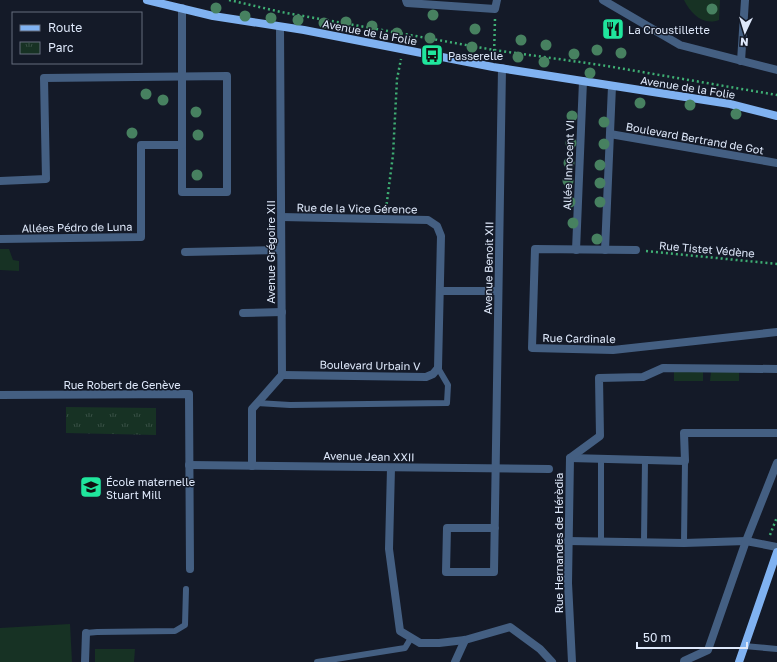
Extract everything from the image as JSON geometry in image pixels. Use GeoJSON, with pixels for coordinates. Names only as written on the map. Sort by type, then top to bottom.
{"type":"FeatureCollection","features":[{"type":"Feature","properties":{"kind":"main road","name":"Avenue de la Folie"},"geometry":{"type":"LineString","coordinates":[[147,0],[213,16],[403,49],[498,68],[730,104],[777,116]]}},
{"type":"Feature","properties":{"kind":"main road"},"geometry":{"type":"LineString","coordinates":[[739,662],[777,552]]}},
{"type":"Feature","properties":{"kind":"street"},"geometry":{"type":"LineString","coordinates":[[406,0],[407,3],[495,9],[497,0]]}},
{"type":"Feature","properties":{"kind":"street"},"geometry":{"type":"LineString","coordinates":[[603,0],[680,45],[777,70]]}},
{"type":"Feature","properties":{"kind":"street"},"geometry":{"type":"LineString","coordinates":[[741,61],[745,0]]}},
{"type":"Feature","properties":{"kind":"street"},"geometry":{"type":"LineString","coordinates":[[0,181],[46,179],[44,78],[182,76],[227,76],[227,192],[182,192],[182,76],[182,8]]}},
{"type":"Feature","properties":{"kind":"street","name":"Avenue Grégoire XII"},"geometry":{"type":"LineString","coordinates":[[280,27],[282,375]]}},
{"type":"Feature","properties":{"kind":"street","name":"Avenue Benoit XII"},"geometry":{"type":"LineString","coordinates":[[495,528],[447,528],[446,572],[494,572],[495,528],[496,469],[498,291],[498,68]]}},
{"type":"Feature","properties":{"kind":"street","name":"Allée Innocent VI"},"geometry":{"type":"LineString","coordinates":[[576,250],[583,81]]}},
{"type":"Feature","properties":{"kind":"street"},"geometry":{"type":"LineString","coordinates":[[605,250],[612,86]]}},
{"type":"Feature","properties":{"kind":"street","name":"Boulevard Bertrand de Got"},"geometry":{"type":"LineString","coordinates":[[610,134],[777,163]]}},
{"type":"Feature","properties":{"kind":"street","name":"Allées Pédro de Luna"},"geometry":{"type":"LineString","coordinates":[[0,239],[141,237],[141,145],[182,145]]}},
{"type":"Feature","properties":{"kind":"street","name":"Rue de la Vice Gérence"},"geometry":{"type":"LineString","coordinates":[[281,217],[428,220],[437,226],[441,236],[440,291]]}},
{"type":"Feature","properties":{"kind":"street","name":"Rue Cardinale"},"geometry":{"type":"LineString","coordinates":[[636,250],[535,249],[532,348],[612,350],[777,332]]}},
{"type":"Feature","properties":{"kind":"street"},"geometry":{"type":"LineString","coordinates":[[185,252],[281,250]]}},
{"type":"Feature","properties":{"kind":"street"},"geometry":{"type":"LineString","coordinates":[[438,368],[440,291],[498,291]]}},
{"type":"Feature","properties":{"kind":"street"},"geometry":{"type":"LineString","coordinates":[[243,313],[282,312]]}},
{"type":"Feature","properties":{"kind":"street","name":"Boulevard Urbain V"},"geometry":{"type":"LineString","coordinates":[[282,375],[426,377],[433,374],[438,368]]}},
{"type":"Feature","properties":{"kind":"street","name":"Rue Hernandes de Hérèdia"},"geometry":{"type":"LineString","coordinates":[[572,662],[568,597],[570,458],[600,436],[599,378],[643,377],[663,368],[777,369]]}},
{"type":"Feature","properties":{"kind":"street"},"geometry":{"type":"LineString","coordinates":[[252,466],[252,409],[282,375]]}},
{"type":"Feature","properties":{"kind":"street","name":"Rue Robert de Genève"},"geometry":{"type":"LineString","coordinates":[[0,395],[189,394],[190,569]]}},
{"type":"Feature","properties":{"kind":"street"},"geometry":{"type":"LineString","coordinates":[[570,458],[685,461],[684,433],[777,433]]}},
{"type":"Feature","properties":{"kind":"street"},"geometry":{"type":"LineString","coordinates":[[684,662],[708,650],[746,541],[777,463]]}},
{"type":"Feature","properties":{"kind":"street","name":"Avenue Jean XXII"},"geometry":{"type":"LineString","coordinates":[[189,465],[549,469]]}},
{"type":"Feature","properties":{"kind":"street"},"geometry":{"type":"LineString","coordinates":[[391,468],[389,549],[400,631],[420,643],[439,643],[465,640],[510,627],[540,649],[552,662]]}},
{"type":"Feature","properties":{"kind":"street"},"geometry":{"type":"LineString","coordinates":[[568,541],[684,543],[746,541],[777,547]]}},
{"type":"Feature","properties":{"kind":"street"},"geometry":{"type":"LineString","coordinates":[[85,662],[86,633]]}},
{"type":"Feature","properties":{"kind":"street"},"geometry":{"type":"LineString","coordinates":[[455,662],[465,640]]}},
{"type":"Feature","properties":{"kind":"lane"},"geometry":{"type":"LineString","coordinates":[[257,403],[447,403],[448,384],[438,368]]}},
{"type":"Feature","properties":{"kind":"lane"},"geometry":{"type":"LineString","coordinates":[[601,459],[601,542]]}},
{"type":"Feature","properties":{"kind":"lane"},"geometry":{"type":"LineString","coordinates":[[644,542],[645,460]]}},
{"type":"Feature","properties":{"kind":"lane"},"geometry":{"type":"LineString","coordinates":[[684,543],[685,461]]}},
{"type":"Feature","properties":{"kind":"lane"},"geometry":{"type":"LineString","coordinates":[[86,633],[175,631],[185,625],[186,589]]}},
{"type":"Feature","properties":{"kind":"lane"},"geometry":{"type":"LineString","coordinates":[[317,662],[405,648],[411,638]]}},
{"type":"Feature","properties":{"kind":"lane"},"geometry":{"type":"LineString","coordinates":[[744,646],[777,649]]}},
{"type":"Feature","properties":{"kind":"path"},"geometry":{"type":"LineString","coordinates":[[229,0],[281,12],[494,50],[600,65],[777,96]]}},
{"type":"Feature","properties":{"kind":"path"},"geometry":{"type":"LineString","coordinates":[[495,9],[494,50],[498,68]]}},
{"type":"Feature","properties":{"kind":"path"},"geometry":{"type":"LineString","coordinates":[[384,219],[393,155],[397,79],[403,49]]}},
{"type":"Feature","properties":{"kind":"path","name":"Rue Tistet Védène"},"geometry":{"type":"LineString","coordinates":[[636,250],[777,264]]}},
{"type":"Feature","properties":{"kind":"green space"},"geometry":{"type":"Polygon","coordinates":[[[684,0],[720,0],[719,20],[708,21],[698,18],[690,10],[684,0]]]}},
{"type":"Feature","properties":{"kind":"green space"},"geometry":{"type":"Polygon","coordinates":[[[0,249],[9,249],[13,260],[19,261],[19,271],[0,270],[0,249]]]}},
{"type":"Feature","properties":{"kind":"green space"},"geometry":{"type":"Polygon","coordinates":[[[674,371],[703,372],[703,381],[674,381],[674,371]]]}},
{"type":"Feature","properties":{"kind":"green space"},"geometry":{"type":"Polygon","coordinates":[[[711,372],[739,372],[739,381],[710,381],[711,372]]]}},
{"type":"Feature","properties":{"kind":"green space"},"geometry":{"type":"Polygon","coordinates":[[[66,407],[156,408],[156,435],[66,433],[66,407]]]}},
{"type":"Feature","properties":{"kind":"green space"},"geometry":{"type":"Polygon","coordinates":[[[70,624],[72,662],[0,662],[0,628],[70,624]]]}},
{"type":"Feature","properties":{"kind":"green space"},"geometry":{"type":"Polygon","coordinates":[[[95,649],[135,649],[134,662],[95,662],[95,649]]]}},
{"type":"Feature","properties":{"kind":"place","name":"La Croustillette"},"geometry":{"type":"Point","coordinates":[613,29]}},
{"type":"Feature","properties":{"kind":"place","name":"Passerelle"},"geometry":{"type":"Point","coordinates":[432,55]}},
{"type":"Feature","properties":{"kind":"place","name":"École maternelle Stuart Mill"},"geometry":{"type":"Point","coordinates":[91,487]}}]}
